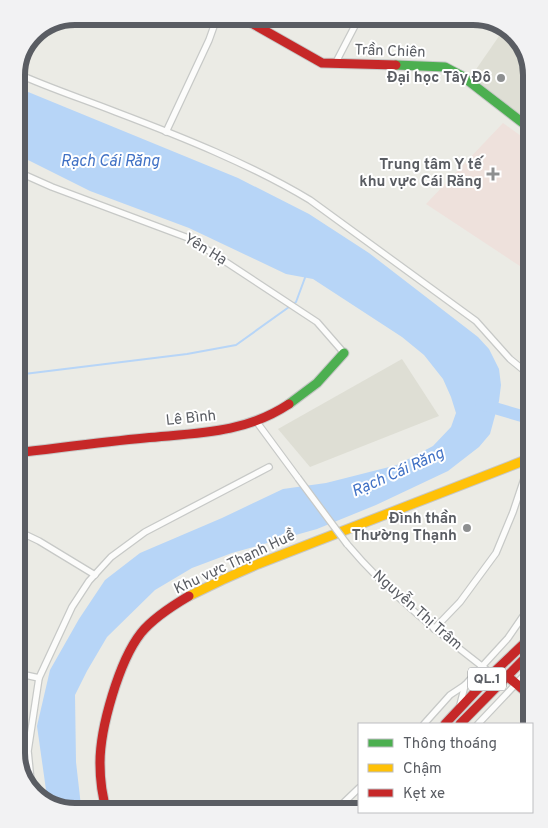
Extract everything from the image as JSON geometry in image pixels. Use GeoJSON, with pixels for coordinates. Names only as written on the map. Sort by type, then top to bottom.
{"type":"FeatureCollection","features":[{"type":"Feature","properties":{"kind":"main road","name":"Trần Chiên"},"geometry":{"type":"LineString","coordinates":[[255,25],[322,63],[445,67],[462,76],[523,123]]}},
{"type":"Feature","properties":{"kind":"main road","name":"Lê Bình"},"geometry":{"type":"LineString","coordinates":[[25,452],[211,432],[238,427],[282,409],[305,394],[319,383],[344,353]]}},
{"type":"Feature","properties":{"kind":"main road","name":"Khu vực Thạnh Huề"},"geometry":{"type":"LineString","coordinates":[[104,803],[101,792],[100,754],[110,707],[124,665],[135,641],[154,619],[192,594],[262,563],[404,506],[445,493],[523,461]]}},
{"type":"Feature","properties":{"kind":"main road","name":"QL.1"},"geometry":{"type":"LineString","coordinates":[[446,723],[523,645]]}},
{"type":"Feature","properties":{"kind":"main road","name":"QL.1"},"geometry":{"type":"LineString","coordinates":[[461,723],[523,660]]}},
{"type":"Feature","properties":{"kind":"main road"},"geometry":{"type":"LineString","coordinates":[[507,676],[523,690]]}},
{"type":"Feature","properties":{"kind":"street"},"geometry":{"type":"LineString","coordinates":[[335,64],[355,25]]}},
{"type":"Feature","properties":{"kind":"street"},"geometry":{"type":"LineString","coordinates":[[166,132],[206,48],[214,26]]}},
{"type":"Feature","properties":{"kind":"street"},"geometry":{"type":"LineString","coordinates":[[25,77],[166,132],[248,167],[310,200],[476,321],[510,359],[523,370]]}},
{"type":"Feature","properties":{"kind":"street","name":"Yên Hạ"},"geometry":{"type":"LineString","coordinates":[[25,176],[52,188],[191,239],[317,322],[344,353]]}},
{"type":"Feature","properties":{"kind":"street","name":"Nguyễn Thị Trâm"},"geometry":{"type":"LineString","coordinates":[[256,421],[347,544],[386,586],[434,629],[492,674]]}},
{"type":"Feature","properties":{"kind":"street"},"geometry":{"type":"LineString","coordinates":[[30,775],[28,750],[39,678],[72,607],[94,575],[112,557],[145,532],[269,466]]}},
{"type":"Feature","properties":{"kind":"street"},"geometry":{"type":"LineString","coordinates":[[434,629],[460,602],[496,553],[514,512],[523,480]]}},
{"type":"Feature","properties":{"kind":"street"},"geometry":{"type":"LineString","coordinates":[[25,534],[94,575]]}},
{"type":"Feature","properties":{"kind":"street"},"geometry":{"type":"LineString","coordinates":[[425,723],[450,695],[465,685],[508,638],[523,618]]}},
{"type":"Feature","properties":{"kind":"street"},"geometry":{"type":"LineString","coordinates":[[25,675],[39,678]]}},
{"type":"Feature","properties":{"kind":"street"},"geometry":{"type":"LineString","coordinates":[[479,723],[523,678]]}},
{"type":"Feature","properties":{"kind":"street"},"geometry":{"type":"LineString","coordinates":[[458,709],[465,685]]}},
{"type":"Feature","properties":{"kind":"street"},"geometry":{"type":"LineString","coordinates":[[343,803],[358,789]]}},
{"type":"Feature","properties":{"kind":"shaded area","name":"Đại học Tây Đô"},"geometry":{"type":"Polygon","coordinates":[[[501,33],[513,44],[523,68],[523,123],[468,81],[501,33]]]}},
{"type":"Feature","properties":{"kind":"shaded area","name":"Trung tâm Y tế khu vực Cái Răng"},"geometry":{"type":"Polygon","coordinates":[[[503,123],[523,137],[523,268],[426,204],[503,123]]]}},
{"type":"Feature","properties":{"kind":"shaded area"},"geometry":{"type":"Polygon","coordinates":[[[402,359],[439,416],[310,467],[278,429],[402,359]]]}},
{"type":"Feature","properties":{"kind":"water","name":"Rạch Cái Răng"},"geometry":{"type":"Polygon","coordinates":[[[25,91],[238,178],[309,214],[369,253],[478,337],[489,349],[499,369],[501,385],[499,401],[490,434],[479,447],[448,471],[376,505],[317,529],[232,553],[192,568],[155,590],[107,637],[75,695],[76,762],[81,803],[72,803],[47,795],[37,726],[50,670],[79,619],[105,580],[140,553],[222,518],[283,489],[326,483],[397,465],[433,446],[451,427],[456,413],[443,379],[424,355],[402,337],[313,279],[286,274],[189,228],[90,191],[25,158],[25,91]]]}},
{"type":"Feature","properties":{"kind":"waterway"},"geometry":{"type":"LineString","coordinates":[[25,374],[187,354],[236,345],[296,302],[306,275]]}},
{"type":"Feature","properties":{"kind":"waterway"},"geometry":{"type":"LineString","coordinates":[[481,404],[523,416]]}},
{"type":"Feature","properties":{"kind":"traffic: fast"},"geometry":{"type":"LineString","coordinates":[[396,65],[445,67],[462,76],[523,123]]}},
{"type":"Feature","properties":{"kind":"traffic: fast"},"geometry":{"type":"LineString","coordinates":[[289,404],[317,383],[344,353]]}},
{"type":"Feature","properties":{"kind":"traffic: slow"},"geometry":{"type":"LineString","coordinates":[[189,596],[258,564],[523,461]]}},
{"type":"Feature","properties":{"kind":"traffic: jam"},"geometry":{"type":"LineString","coordinates":[[255,25],[322,63],[396,65]]}},
{"type":"Feature","properties":{"kind":"traffic: jam"},"geometry":{"type":"LineString","coordinates":[[25,452],[201,433],[237,427],[272,414],[289,404]]}},
{"type":"Feature","properties":{"kind":"traffic: jam"},"geometry":{"type":"LineString","coordinates":[[105,803],[101,782],[101,749],[107,714],[118,677],[125,660],[141,633],[157,617],[189,596]]}},
{"type":"Feature","properties":{"kind":"traffic: jam"},"geometry":{"type":"LineString","coordinates":[[446,723],[523,645]]}},
{"type":"Feature","properties":{"kind":"traffic: jam"},"geometry":{"type":"LineString","coordinates":[[461,723],[523,660]]}},
{"type":"Feature","properties":{"kind":"traffic: jam"},"geometry":{"type":"LineString","coordinates":[[507,676],[523,689]]}},
{"type":"Feature","properties":{"kind":"place","name":"Đại học Tây Đô"},"geometry":{"type":"Point","coordinates":[501,78]}},
{"type":"Feature","properties":{"kind":"place","name":"Trung tâm Y tế khu vực Cái Răng"},"geometry":{"type":"Point","coordinates":[493,174]}},
{"type":"Feature","properties":{"kind":"place","name":"Đình thần Thường Thạnh"},"geometry":{"type":"Point","coordinates":[467,528]}}]}
